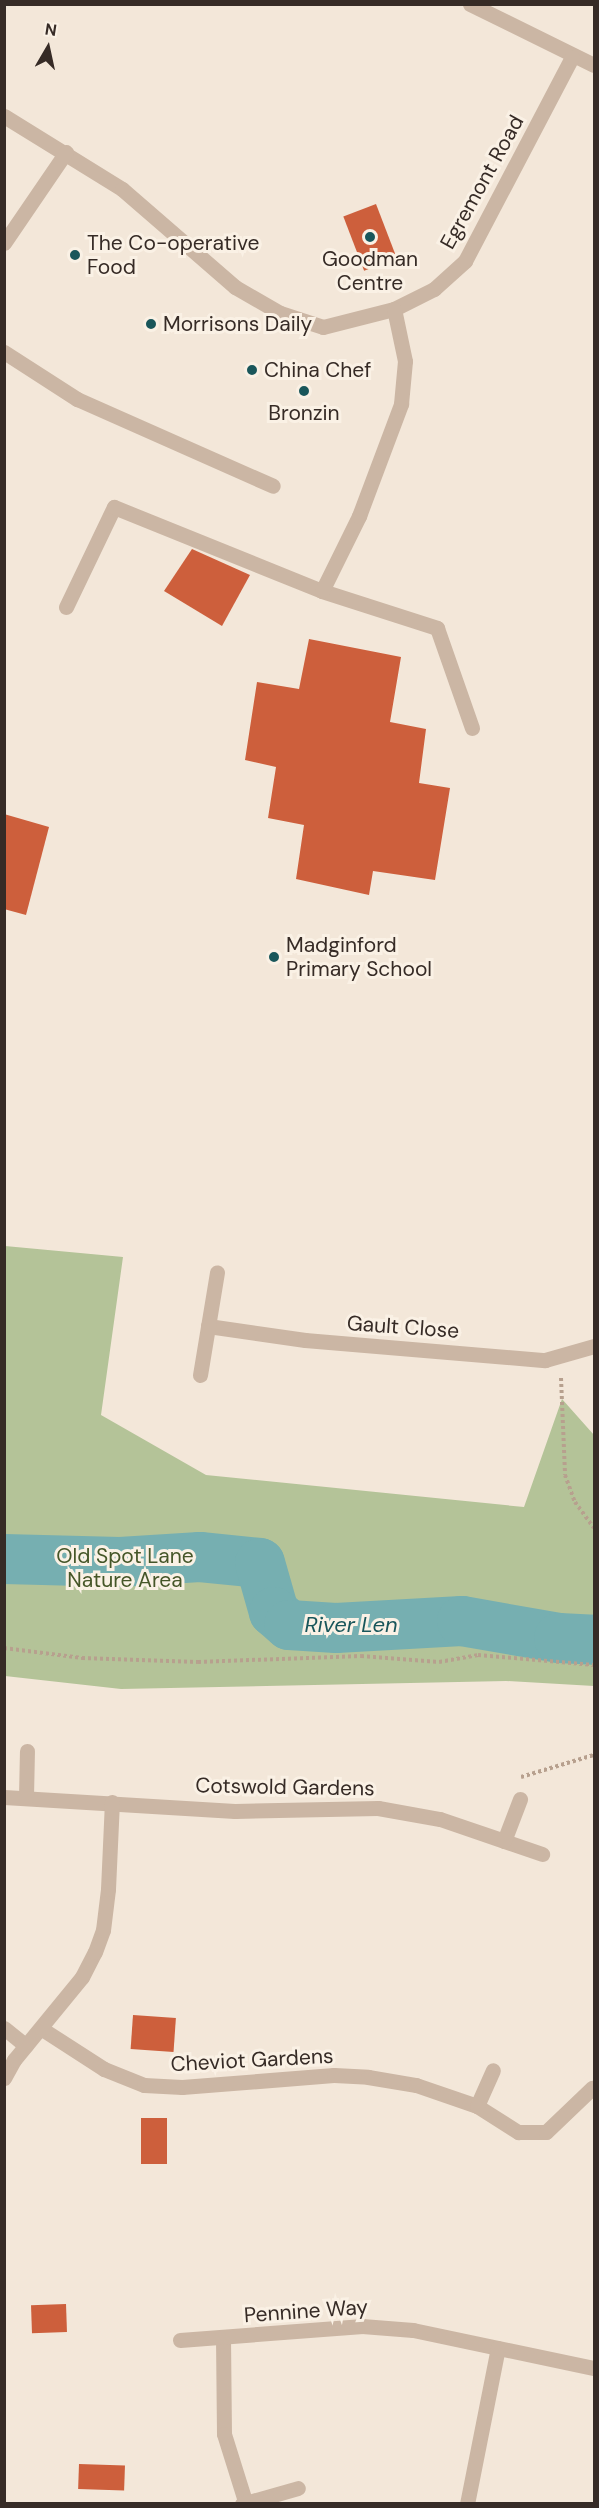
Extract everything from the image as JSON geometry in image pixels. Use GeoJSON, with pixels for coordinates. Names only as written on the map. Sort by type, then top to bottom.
{"type":"FeatureCollection","features":[{"type":"Feature","properties":{"kind":"street"},"geometry":{"type":"LineString","coordinates":[[470,4],[572,57],[594,65]]}},
{"type":"Feature","properties":{"kind":"street","name":"Egremont Road"},"geometry":{"type":"LineString","coordinates":[[4,116],[66,152],[122,189],[235,287],[280,313],[322,327],[394,309],[434,289],[465,261],[572,57]]}},
{"type":"Feature","properties":{"kind":"street"},"geometry":{"type":"LineString","coordinates":[[4,243],[66,152]]}},
{"type":"Feature","properties":{"kind":"street"},"geometry":{"type":"LineString","coordinates":[[322,591],[359,516],[401,404],[405,361],[394,309]]}},
{"type":"Feature","properties":{"kind":"street"},"geometry":{"type":"LineString","coordinates":[[4,352],[77,399],[273,486]]}},
{"type":"Feature","properties":{"kind":"street"},"geometry":{"type":"LineString","coordinates":[[66,608],[114,507],[322,591],[437,628],[472,728]]}},
{"type":"Feature","properties":{"kind":"street"},"geometry":{"type":"LineString","coordinates":[[200,1375],[217,1272]]}},
{"type":"Feature","properties":{"kind":"street","name":"Gault Close"},"geometry":{"type":"LineString","coordinates":[[208,1326],[305,1340],[545,1360],[594,1346]]}},
{"type":"Feature","properties":{"kind":"street"},"geometry":{"type":"LineString","coordinates":[[26,1797],[27,1751]]}},
{"type":"Feature","properties":{"kind":"street","name":"Cotswold Gardens"},"geometry":{"type":"LineString","coordinates":[[4,1797],[235,1811],[378,1808],[440,1819],[542,1854]]}},
{"type":"Feature","properties":{"kind":"street"},"geometry":{"type":"LineString","coordinates":[[504,1841],[520,1799]]}},
{"type":"Feature","properties":{"kind":"street"},"geometry":{"type":"LineString","coordinates":[[4,2078],[26,2046],[82,1977],[103,1930],[112,1802]]}},
{"type":"Feature","properties":{"kind":"street"},"geometry":{"type":"LineString","coordinates":[[4,2028],[26,2046]]}},
{"type":"Feature","properties":{"kind":"street","name":"Cheviot Gardens"},"geometry":{"type":"LineString","coordinates":[[42,2029],[104,2069],[144,2085],[182,2087],[357,2076],[416,2085],[477,2106],[518,2132],[546,2132],[592,2088]]}},
{"type":"Feature","properties":{"kind":"street"},"geometry":{"type":"LineString","coordinates":[[477,2106],[493,2070]]}},
{"type":"Feature","properties":{"kind":"street","name":"Pennine Way"},"geometry":{"type":"LineString","coordinates":[[180,2340],[362,2325],[413,2330],[594,2368]]}},
{"type":"Feature","properties":{"kind":"street","name":"Pennine Way"},"geometry":{"type":"LineString","coordinates":[[223,2338],[224,2434],[243,2502],[298,2488]]}},
{"type":"Feature","properties":{"kind":"street"},"geometry":{"type":"LineString","coordinates":[[467,2504],[498,2348]]}},
{"type":"Feature","properties":{"kind":"path"},"geometry":{"type":"LineString","coordinates":[[560,1356],[565,1475],[575,1502],[594,1528]]}},
{"type":"Feature","properties":{"kind":"path"},"geometry":{"type":"LineString","coordinates":[[4,1648],[82,1658],[187,1661],[361,1656],[439,1662],[478,1655],[594,1665]]}},
{"type":"Feature","properties":{"kind":"path"},"geometry":{"type":"LineString","coordinates":[[514,1780],[594,1755]]}},
{"type":"Feature","properties":{"kind":"green space","name":"Old Spot Lane Nature Area"},"geometry":{"type":"Polygon","coordinates":[[[5,1246],[123,1257],[101,1415],[206,1475],[524,1507],[562,1399],[594,1435],[594,1686],[506,1681],[121,1689],[5,1676],[5,1246]]]}},
{"type":"Feature","properties":{"kind":"building","name":"Goodman Centre"},"geometry":{"type":"Polygon","coordinates":[[[376,204],[397,258],[364,271],[343,217],[376,204]]]}},
{"type":"Feature","properties":{"kind":"building"},"geometry":{"type":"Polygon","coordinates":[[[192,549],[250,575],[222,626],[164,591],[192,549]]]}},
{"type":"Feature","properties":{"kind":"building"},"geometry":{"type":"Polygon","coordinates":[[[309,639],[401,657],[390,722],[426,729],[419,783],[450,788],[435,880],[373,871],[369,895],[296,879],[304,825],[268,818],[276,767],[245,760],[257,682],[299,689],[309,639]]]}},
{"type":"Feature","properties":{"kind":"building"},"geometry":{"type":"Polygon","coordinates":[[[4,814],[49,827],[26,915],[4,909],[4,814]]]}},
{"type":"Feature","properties":{"kind":"building"},"geometry":{"type":"Polygon","coordinates":[[[133,2015],[176,2018],[174,2052],[131,2049],[133,2015]]]}},
{"type":"Feature","properties":{"kind":"building"},"geometry":{"type":"Polygon","coordinates":[[[141,2118],[167,2118],[167,2164],[141,2164],[141,2118]]]}},
{"type":"Feature","properties":{"kind":"building"},"geometry":{"type":"Polygon","coordinates":[[[66,2304],[67,2332],[32,2333],[31,2305],[66,2304]]]}},
{"type":"Feature","properties":{"kind":"building"},"geometry":{"type":"Polygon","coordinates":[[[79,2464],[125,2466],[124,2491],[78,2489],[79,2464]]]}},
{"type":"Feature","properties":{"kind":"waterway","name":"River Len"},"geometry":{"type":"LineString","coordinates":[[4,1559],[120,1562],[200,1557],[260,1563],[274,1612],[289,1625],[336,1628],[462,1621],[559,1638],[594,1640]]}},
{"type":"Feature","properties":{"kind":"place","name":"Goodman Centre"},"geometry":{"type":"Point","coordinates":[370,237]}},
{"type":"Feature","properties":{"kind":"place","name":"The Co-operative Food"},"geometry":{"type":"Point","coordinates":[75,255]}},
{"type":"Feature","properties":{"kind":"place","name":"Morrisons Daily"},"geometry":{"type":"Point","coordinates":[151,324]}},
{"type":"Feature","properties":{"kind":"place","name":"China Chef"},"geometry":{"type":"Point","coordinates":[252,370]}},
{"type":"Feature","properties":{"kind":"place","name":"Bronzin"},"geometry":{"type":"Point","coordinates":[304,391]}},
{"type":"Feature","properties":{"kind":"place","name":"Madginford Primary School"},"geometry":{"type":"Point","coordinates":[274,957]}}]}
